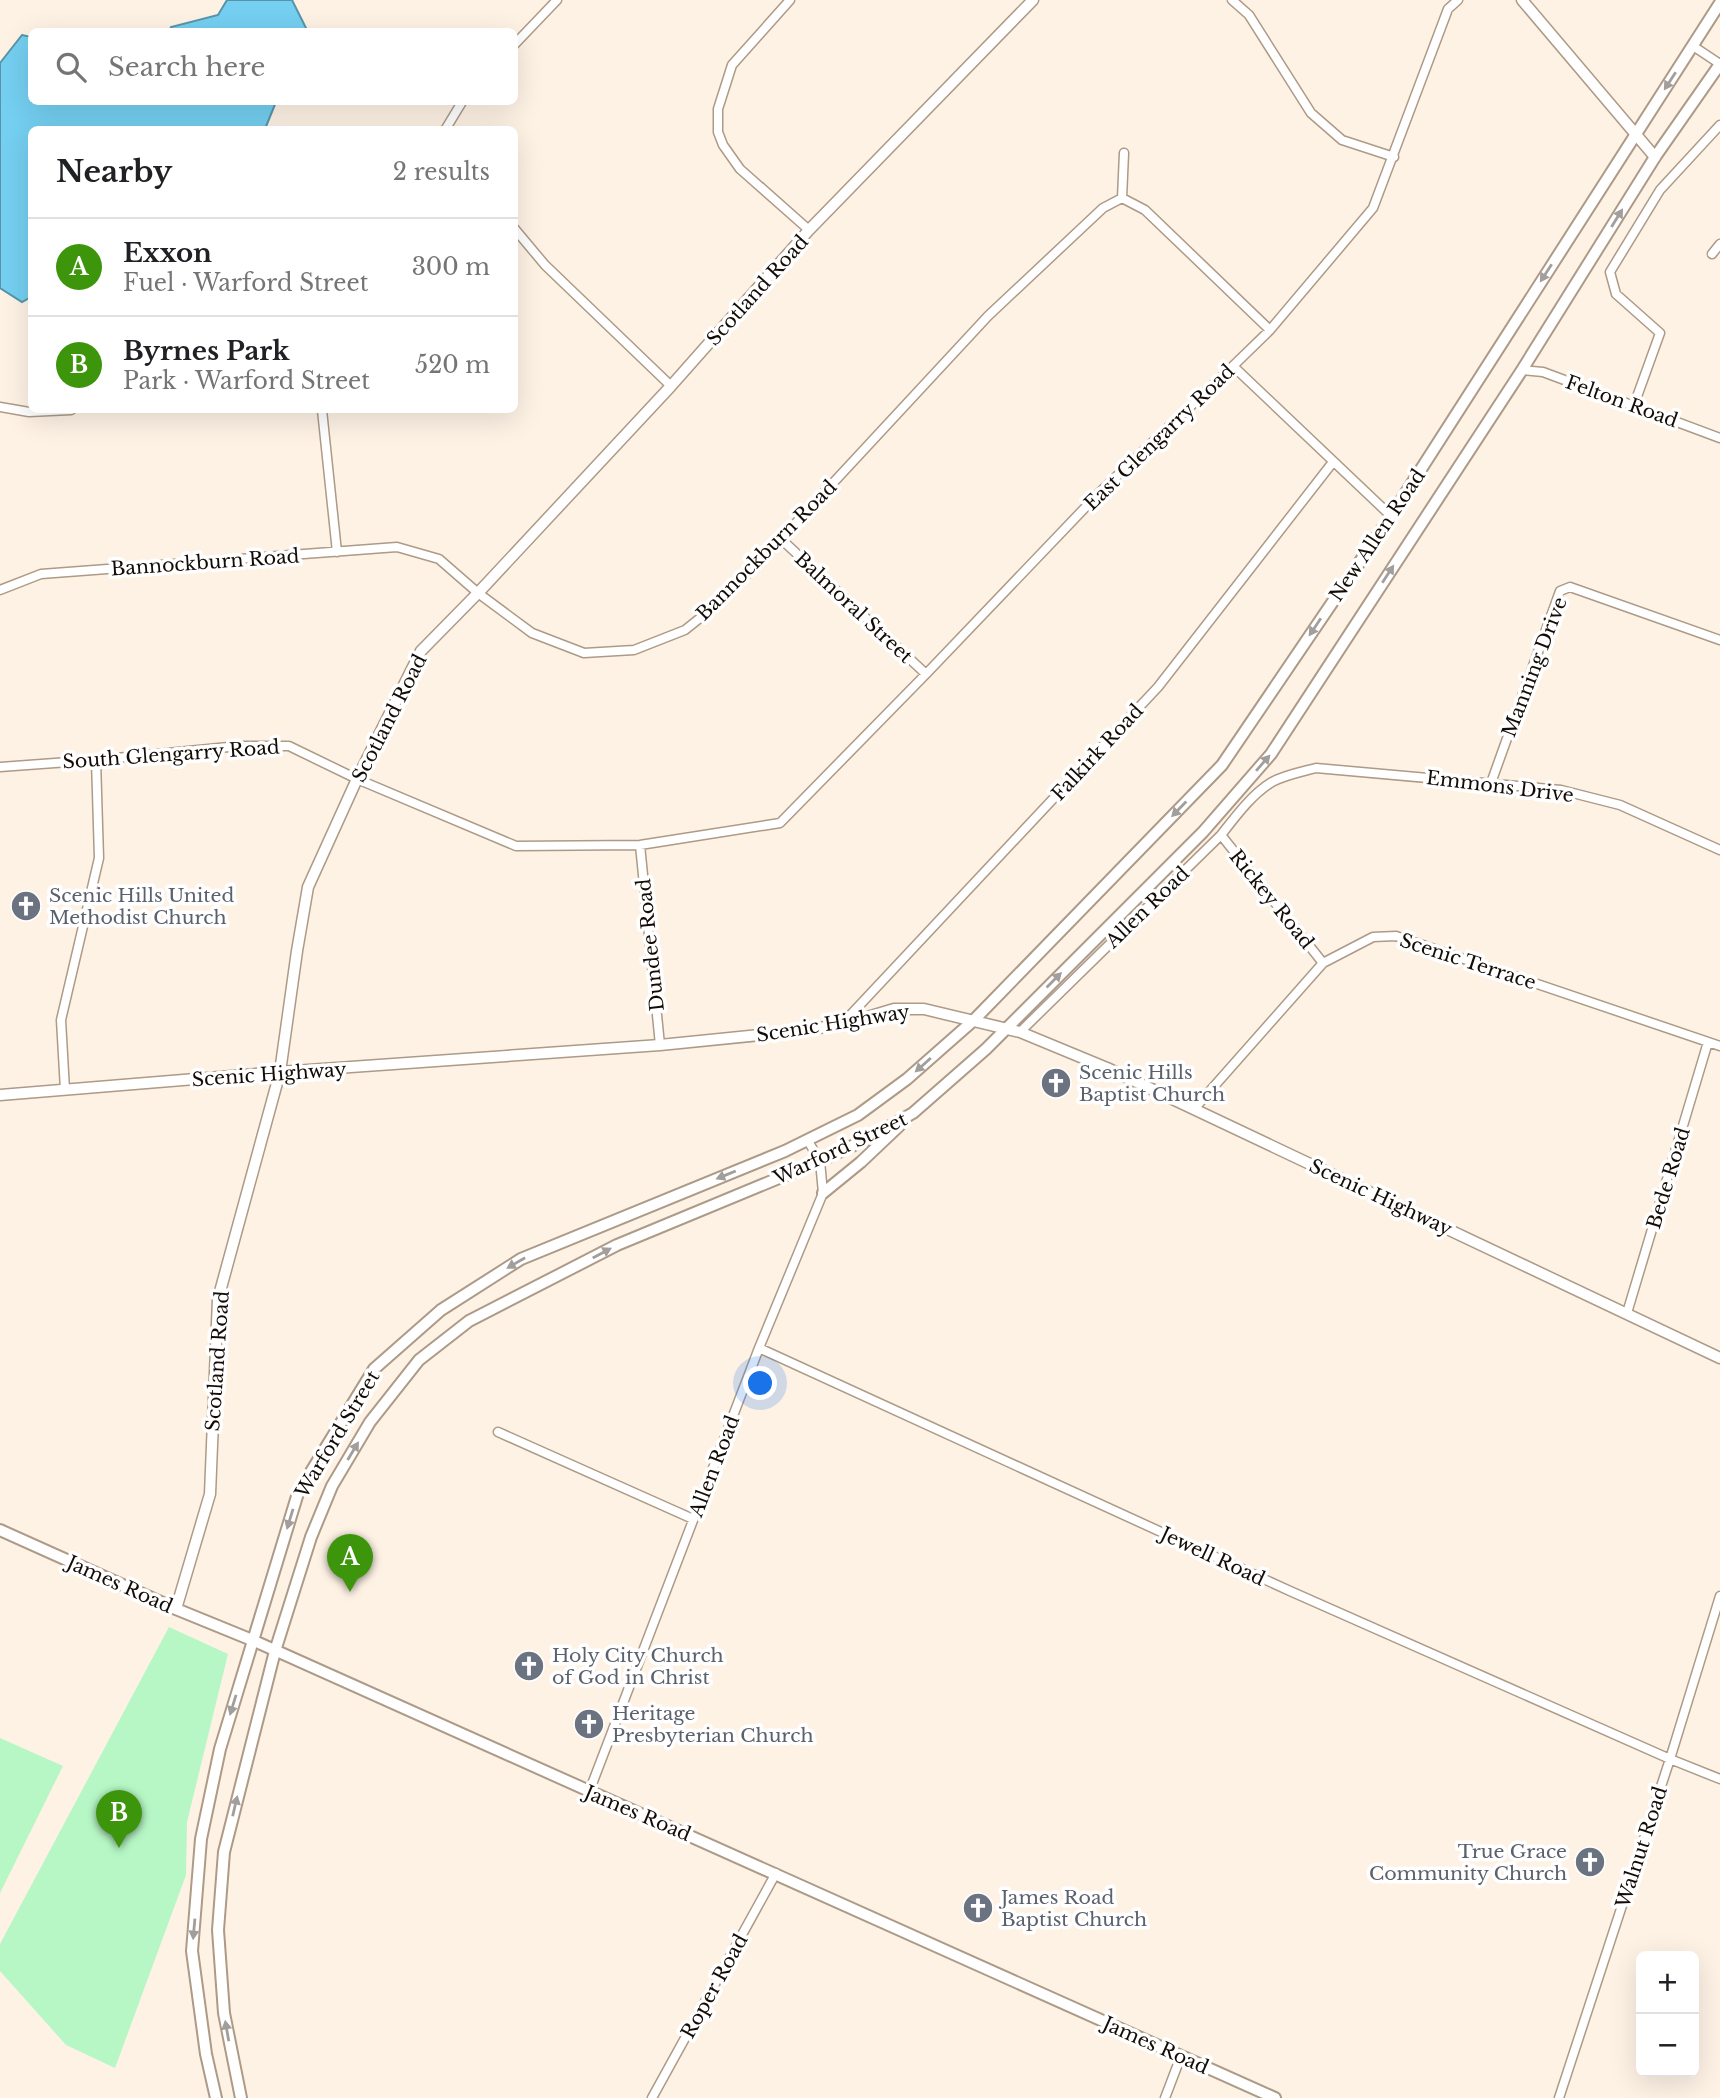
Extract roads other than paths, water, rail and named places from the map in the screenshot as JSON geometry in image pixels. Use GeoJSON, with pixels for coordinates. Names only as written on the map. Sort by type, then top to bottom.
{"type":"FeatureCollection","features":[{"type":"Feature","properties":{"kind":"main road","name":"New Allen Road"},"geometry":{"type":"LineString","coordinates":[[974,1020],[1222,765],[1391,516],[1720,4]]}},
{"type":"Feature","properties":{"kind":"main road","name":"New Allen Road"},"geometry":{"type":"LineString","coordinates":[[1005,1028],[1203,832],[1271,754],[1522,370],[1655,157],[1720,64]]}},
{"type":"Feature","properties":{"kind":"main road","name":"Warford Street"},"geometry":{"type":"LineString","coordinates":[[216,2098],[206,2054],[192,1951],[201,1839],[220,1749],[298,1493],[374,1369],[441,1310],[521,1259],[808,1141],[858,1115],[907,1080],[974,1020]]}},
{"type":"Feature","properties":{"kind":"main road","name":"Warford Street"},"geometry":{"type":"LineString","coordinates":[[241,2098],[224,2013],[218,1930],[224,1852],[275,1651],[311,1537],[332,1486],[370,1422],[419,1360],[469,1321],[617,1245],[867,1139],[913,1113],[986,1049],[1005,1028]]}},
{"type":"Feature","properties":{"kind":"main road"},"geometry":{"type":"LineString","coordinates":[[822,1193],[861,1162],[913,1113]]}},
{"type":"Feature","properties":{"kind":"main road","name":"James Road"},"geometry":{"type":"LineString","coordinates":[[0,1531],[776,1873],[1275,2098]]}},
{"type":"Feature","properties":{"kind":"street"},"geometry":{"type":"LineString","coordinates":[[518,41],[557,0]]}},
{"type":"Feature","properties":{"kind":"street"},"geometry":{"type":"LineString","coordinates":[[790,0],[732,65],[718,109],[718,132],[723,145],[740,169],[809,230]]}},
{"type":"Feature","properties":{"kind":"street","name":"Scotland Road"},"geometry":{"type":"LineString","coordinates":[[176,1609],[210,1494],[218,1299],[281,1072],[308,887],[357,779],[421,652],[671,386],[809,230],[1033,0]]}},
{"type":"Feature","properties":{"kind":"street"},"geometry":{"type":"LineString","coordinates":[[1232,0],[1249,15],[1311,113],[1342,140],[1394,157]]}},
{"type":"Feature","properties":{"kind":"street","name":"East Glengarry Road"},"geometry":{"type":"LineString","coordinates":[[780,822],[1100,492],[1270,330],[1373,208],[1448,9],[1458,0]]}},
{"type":"Feature","properties":{"kind":"street"},"geometry":{"type":"LineString","coordinates":[[1522,0],[1655,157]]}},
{"type":"Feature","properties":{"kind":"street"},"geometry":{"type":"LineString","coordinates":[[1693,46],[1720,64]]}},
{"type":"Feature","properties":{"kind":"street"},"geometry":{"type":"LineString","coordinates":[[447,126],[460,105]]}},
{"type":"Feature","properties":{"kind":"street"},"geometry":{"type":"LineString","coordinates":[[1634,405],[1660,333],[1616,295],[1610,272],[1660,190],[1720,125]]}},
{"type":"Feature","properties":{"kind":"street"},"geometry":{"type":"LineString","coordinates":[[1124,153],[1122,198],[1145,210],[1270,330]]}},
{"type":"Feature","properties":{"kind":"street","name":"Bannockburn Road"},"geometry":{"type":"LineString","coordinates":[[0,590],[41,574],[397,547],[439,559],[478,593],[532,633],[584,653],[634,650],[685,630],[720,602],[988,316],[1103,208],[1122,198]]}},
{"type":"Feature","properties":{"kind":"street"},"geometry":{"type":"LineString","coordinates":[[518,233],[545,265],[671,386]]}},
{"type":"Feature","properties":{"kind":"street"},"geometry":{"type":"LineString","coordinates":[[1712,254],[1720,244]]}},
{"type":"Feature","properties":{"kind":"street"},"geometry":{"type":"LineString","coordinates":[[1234,366],[1391,516]]}},
{"type":"Feature","properties":{"kind":"street","name":"Felton Road"},"geometry":{"type":"LineString","coordinates":[[1522,370],[1543,372],[1719,436]]}},
{"type":"Feature","properties":{"kind":"street"},"geometry":{"type":"LineString","coordinates":[[0,407],[28,412]]}},
{"type":"Feature","properties":{"kind":"street"},"geometry":{"type":"LineString","coordinates":[[322,413],[337,552]]}},
{"type":"Feature","properties":{"kind":"street","name":"Falkirk Road"},"geometry":{"type":"LineString","coordinates":[[841,1025],[1158,687],[1333,462]]}},
{"type":"Feature","properties":{"kind":"street","name":"Balmoral Street"},"geometry":{"type":"LineString","coordinates":[[781,539],[926,674]]}},
{"type":"Feature","properties":{"kind":"street","name":"Manning Drive"},"geometry":{"type":"LineString","coordinates":[[1491,783],[1560,591],[1570,587],[1720,640]]}},
{"type":"Feature","properties":{"kind":"street","name":"South Glengarry Road"},"geometry":{"type":"LineString","coordinates":[[0,767],[239,746],[289,746],[357,779],[516,846],[640,845],[780,822]]}},
{"type":"Feature","properties":{"kind":"street"},"geometry":{"type":"LineString","coordinates":[[65,1090],[61,1020],[99,858],[96,760]]}},
{"type":"Feature","properties":{"kind":"street","name":"Emmons Drive"},"geometry":{"type":"LineString","coordinates":[[1272,782],[1316,768],[1561,790],[1620,806],[1720,850]]}},
{"type":"Feature","properties":{"kind":"street","name":"Allen Road"},"geometry":{"type":"LineString","coordinates":[[1020,1032],[1221,835],[1246,803],[1272,782]]}},
{"type":"Feature","properties":{"kind":"street","name":"Rickey Road"},"geometry":{"type":"LineString","coordinates":[[1221,835],[1323,963]]}},
{"type":"Feature","properties":{"kind":"street","name":"Dundee Road"},"geometry":{"type":"LineString","coordinates":[[640,845],[660,1045]]}},
{"type":"Feature","properties":{"kind":"street","name":"Scenic Terrace"},"geometry":{"type":"LineString","coordinates":[[1194,1109],[1323,963],[1373,937],[1396,936],[1720,1046]]}},
{"type":"Feature","properties":{"kind":"street","name":"Scenic Highway"},"geometry":{"type":"LineString","coordinates":[[0,1095],[780,1034],[841,1025],[894,1009],[924,1009],[1020,1032],[1107,1068],[1720,1358]]}},
{"type":"Feature","properties":{"kind":"street","name":"Bede Road"},"geometry":{"type":"LineString","coordinates":[[1627,1313],[1709,1042]]}},
{"type":"Feature","properties":{"kind":"street","name":"Allen Road"},"geometry":{"type":"LineString","coordinates":[[589,1792],[759,1348],[822,1193],[820,1161],[808,1141]]}},
{"type":"Feature","properties":{"kind":"street","name":"Jewell Road"},"geometry":{"type":"LineString","coordinates":[[759,1348],[1290,1591],[1720,1779]]}},
{"type":"Feature","properties":{"kind":"street"},"geometry":{"type":"LineString","coordinates":[[498,1432],[693,1519]]}},
{"type":"Feature","properties":{"kind":"street","name":"Walnut Road"},"geometry":{"type":"LineString","coordinates":[[1559,2098],[1670,1759],[1720,1596]]}},
{"type":"Feature","properties":{"kind":"street","name":"Roper Road"},"geometry":{"type":"LineString","coordinates":[[652,2098],[776,1873]]}},
{"type":"Feature","properties":{"kind":"street"},"geometry":{"type":"LineString","coordinates":[[1165,2098],[1181,2056]]}},
{"type":"Feature","properties":{"kind":"water"},"geometry":{"type":"Polygon","coordinates":[[[227,0],[292,0],[306,28],[170,28],[218,15],[227,0]]]}},
{"type":"Feature","properties":{"kind":"water"},"geometry":{"type":"Polygon","coordinates":[[[22,35],[28,36],[28,105],[275,105],[266,126],[28,126],[28,299],[22,302],[0,288],[0,63],[22,35]]]}},
{"type":"Feature","properties":{"kind":"place","name":"Scenic Hills United Methodist Church"},"geometry":{"type":"Point","coordinates":[26,906]}},
{"type":"Feature","properties":{"kind":"place","name":"Scenic Hills Baptist Church"},"geometry":{"type":"Point","coordinates":[1056,1083]}},
{"type":"Feature","properties":{"kind":"place","name":"Exxon"},"geometry":{"type":"Point","coordinates":[350,1592]}},
{"type":"Feature","properties":{"kind":"place","name":"Holy City Church of God in Christ"},"geometry":{"type":"Point","coordinates":[529,1666]}},
{"type":"Feature","properties":{"kind":"place","name":"Heritage Presbyterian Church"},"geometry":{"type":"Point","coordinates":[589,1724]}},
{"type":"Feature","properties":{"kind":"place","name":"Byrnes Park"},"geometry":{"type":"Point","coordinates":[119,1848]}},
{"type":"Feature","properties":{"kind":"place","name":"True Grace Community Church"},"geometry":{"type":"Point","coordinates":[1590,1862]}},
{"type":"Feature","properties":{"kind":"place","name":"James Road Baptist Church"},"geometry":{"type":"Point","coordinates":[978,1908]}}]}
